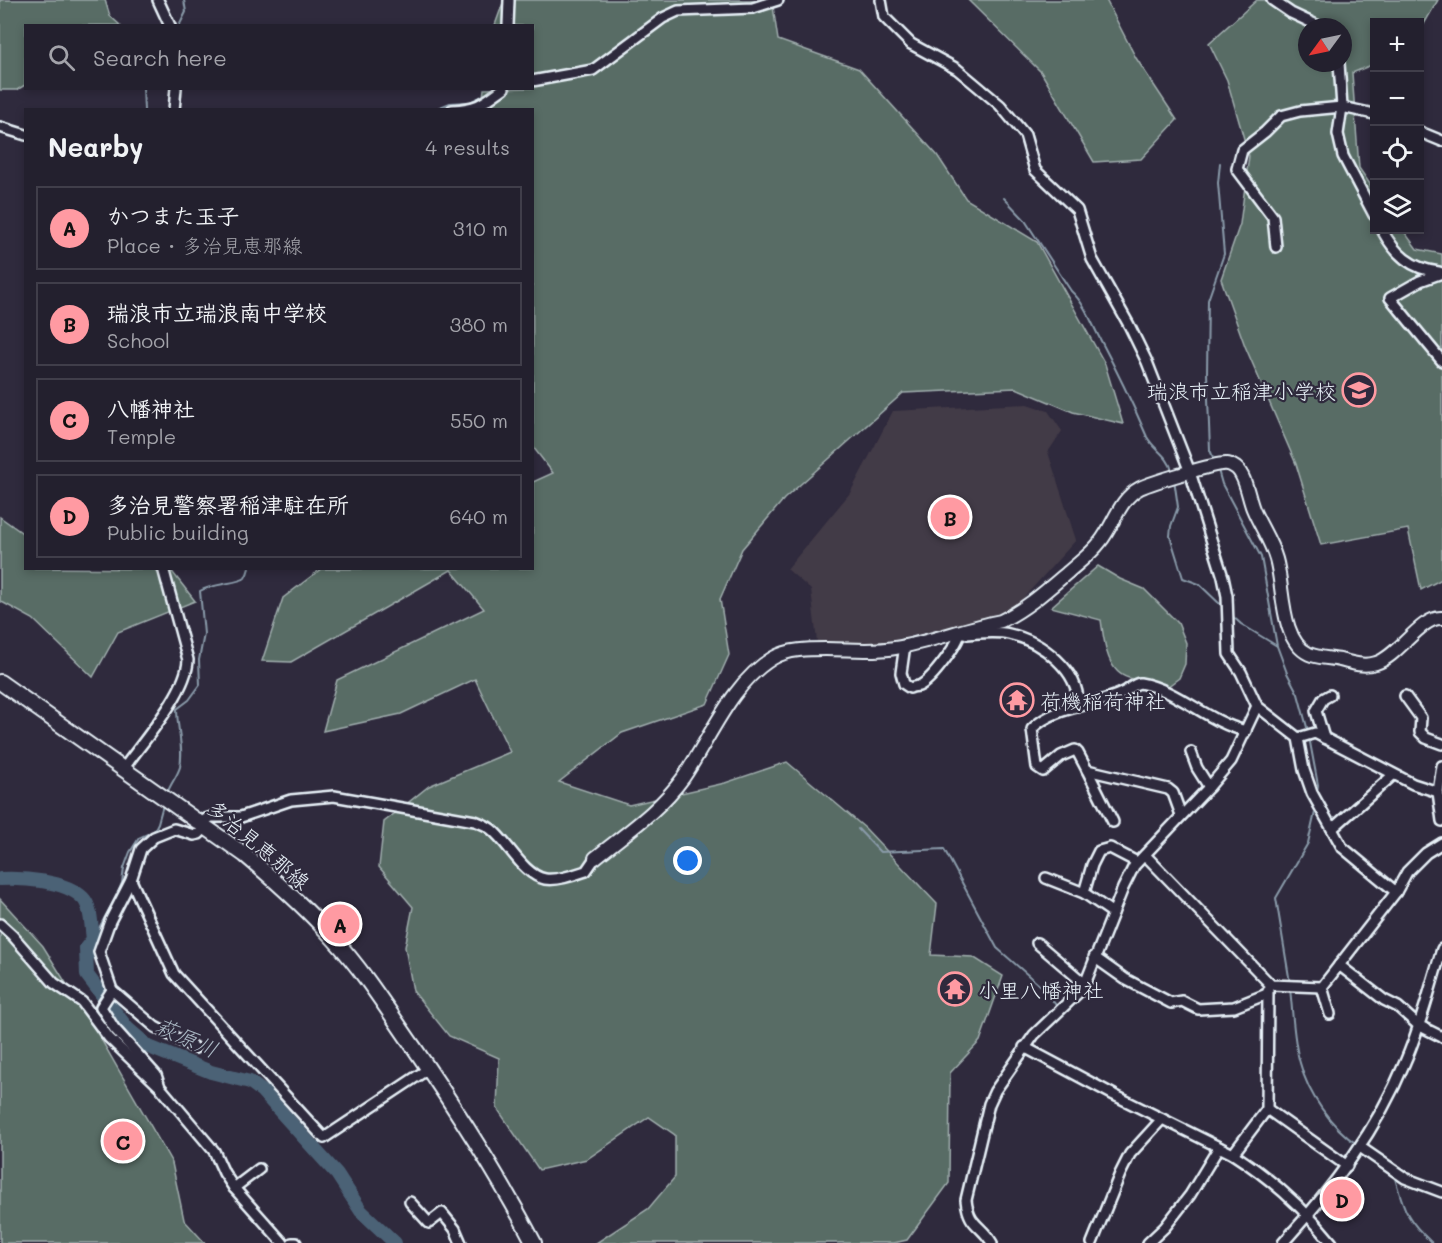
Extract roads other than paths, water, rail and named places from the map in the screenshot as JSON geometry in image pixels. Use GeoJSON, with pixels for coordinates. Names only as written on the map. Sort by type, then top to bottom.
{"type":"FeatureCollection","features":[{"type":"Feature","properties":{"kind":"main road","name":"多治見恵那線"},"geometry":{"type":"LineString","coordinates":[[0,682],[245,855],[278,883],[333,938],[376,992],[428,1069],[491,1165],[534,1243]]}},
{"type":"Feature","properties":{"kind":"street"},"geometry":{"type":"LineString","coordinates":[[158,0],[169,24]]}},
{"type":"Feature","properties":{"kind":"street"},"geometry":{"type":"LineString","coordinates":[[508,24],[509,0]]}},
{"type":"Feature","properties":{"kind":"street"},"geometry":{"type":"LineString","coordinates":[[534,81],[593,70],[663,18],[678,11],[753,8],[778,0]]}},
{"type":"Feature","properties":{"kind":"street"},"geometry":{"type":"LineString","coordinates":[[881,0],[884,17],[911,44],[957,69],[1000,105],[1025,135],[1035,170],[1077,210],[1092,259],[1129,324],[1147,362],[1190,472],[1223,577],[1227,605],[1229,654],[1241,672],[1257,706],[1298,738],[1304,770],[1312,793],[1342,847],[1396,892]]}},
{"type":"Feature","properties":{"kind":"street"},"geometry":{"type":"LineString","coordinates":[[1272,0],[1302,18]]}},
{"type":"Feature","properties":{"kind":"street"},"geometry":{"type":"LineString","coordinates":[[1340,72],[1342,107],[1338,135],[1343,156],[1370,207]]}},
{"type":"Feature","properties":{"kind":"street"},"geometry":{"type":"LineString","coordinates":[[174,108],[176,90]]}},
{"type":"Feature","properties":{"kind":"street"},"geometry":{"type":"LineString","coordinates":[[472,108],[480,106],[501,90]]}},
{"type":"Feature","properties":{"kind":"street"},"geometry":{"type":"LineString","coordinates":[[1276,247],[1273,217],[1238,169],[1242,150],[1281,116],[1300,111],[1342,107],[1370,113]]}},
{"type":"Feature","properties":{"kind":"street"},"geometry":{"type":"LineString","coordinates":[[0,127],[24,134]]}},
{"type":"Feature","properties":{"kind":"street"},"geometry":{"type":"LineString","coordinates":[[1424,134],[1442,141]]}},
{"type":"Feature","properties":{"kind":"street"},"geometry":{"type":"LineString","coordinates":[[1385,234],[1398,254],[1424,270],[1442,273]]}},
{"type":"Feature","properties":{"kind":"street"},"geometry":{"type":"LineString","coordinates":[[1442,273],[1420,280],[1390,298],[1442,361]]}},
{"type":"Feature","properties":{"kind":"street"},"geometry":{"type":"LineString","coordinates":[[195,1048],[155,1027],[112,990],[99,952],[141,849],[154,837],[174,829],[199,834],[212,817],[241,817],[291,800],[334,796],[484,824],[501,838],[524,867],[544,879],[567,877],[586,872],[595,858],[647,818],[665,800],[683,777],[743,684],[758,668],[775,657],[799,650],[878,649],[905,645],[1001,621],[1016,614],[1034,602],[1098,544],[1109,531],[1120,507],[1141,487],[1208,466],[1226,463],[1236,468],[1276,558],[1289,633],[1297,645],[1309,654],[1360,664],[1374,664],[1389,657],[1422,627],[1437,618],[1442,618]]}},
{"type":"Feature","properties":{"kind":"street"},"geometry":{"type":"LineString","coordinates":[[124,768],[178,692],[188,668],[188,660],[164,570]]}},
{"type":"Feature","properties":{"kind":"street"},"geometry":{"type":"LineString","coordinates":[[905,645],[901,673],[903,684],[910,688],[919,686],[938,667],[960,638],[962,630]]}},
{"type":"Feature","properties":{"kind":"street"},"geometry":{"type":"LineString","coordinates":[[962,630],[967,634],[991,632],[1011,635],[1035,644],[1064,668],[1077,689],[1078,707]]}},
{"type":"Feature","properties":{"kind":"street"},"geometry":{"type":"LineString","coordinates":[[1113,822],[1075,750],[1061,756],[1043,771],[1037,767],[1032,729],[1039,722],[1124,692],[1140,682],[1168,691],[1232,728],[1246,731]]}},
{"type":"Feature","properties":{"kind":"street"},"geometry":{"type":"LineString","coordinates":[[1324,738],[1316,711],[1323,699],[1330,695]]}},
{"type":"Feature","properties":{"kind":"street"},"geometry":{"type":"LineString","coordinates":[[1405,696],[1421,718],[1420,732],[1426,738],[1442,744]]}},
{"type":"Feature","properties":{"kind":"street"},"geometry":{"type":"LineString","coordinates":[[992,1243],[971,1220],[967,1213],[966,1200],[989,1104],[995,1091],[1034,1035],[1085,984],[1094,957],[1137,862],[1231,761],[1257,706]]}},
{"type":"Feature","properties":{"kind":"street"},"geometry":{"type":"LineString","coordinates":[[1298,738],[1314,733],[1393,775],[1438,792]]}},
{"type":"Feature","properties":{"kind":"street"},"geometry":{"type":"LineString","coordinates":[[1191,752],[1197,768],[1209,787]]}},
{"type":"Feature","properties":{"kind":"street"},"geometry":{"type":"LineString","coordinates":[[1442,766],[1438,792],[1442,821]]}},
{"type":"Feature","properties":{"kind":"street"},"geometry":{"type":"LineString","coordinates":[[1087,770],[1168,789],[1173,793],[1181,815]]}},
{"type":"Feature","properties":{"kind":"street"},"geometry":{"type":"LineString","coordinates":[[1332,829],[1393,775]]}},
{"type":"Feature","properties":{"kind":"street"},"geometry":{"type":"LineString","coordinates":[[1322,987],[1396,892],[1407,872],[1426,853],[1442,843]]}},
{"type":"Feature","properties":{"kind":"street"},"geometry":{"type":"LineString","coordinates":[[1084,893],[1092,865],[1099,851],[1110,848],[1137,862]]}},
{"type":"Feature","properties":{"kind":"street"},"geometry":{"type":"LineString","coordinates":[[1145,855],[1269,990],[1267,1109],[1233,1154]]}},
{"type":"Feature","properties":{"kind":"street"},"geometry":{"type":"LineString","coordinates":[[1046,878],[1084,893],[1113,913]]}},
{"type":"Feature","properties":{"kind":"street"},"geometry":{"type":"LineString","coordinates":[[130,880],[174,974],[324,1138],[428,1069]]}},
{"type":"Feature","properties":{"kind":"street"},"geometry":{"type":"LineString","coordinates":[[0,924],[12,935],[38,968],[54,983],[82,1002],[109,1038],[160,1087],[214,1151],[234,1188],[283,1243]]}},
{"type":"Feature","properties":{"kind":"street"},"geometry":{"type":"LineString","coordinates":[[1037,943],[1085,984]]}},
{"type":"Feature","properties":{"kind":"street"},"geometry":{"type":"LineString","coordinates":[[1283,1243],[1309,1214],[1358,1150],[1406,1062],[1442,949]]}},
{"type":"Feature","properties":{"kind":"street"},"geometry":{"type":"LineString","coordinates":[[1094,957],[1125,979],[1171,1003],[1182,1001],[1198,1009],[1234,1007],[1269,990],[1290,985],[1322,987]]}},
{"type":"Feature","properties":{"kind":"street"},"geometry":{"type":"LineString","coordinates":[[1339,965],[1384,1000],[1398,1007],[1418,1025],[1442,1037]]}},
{"type":"Feature","properties":{"kind":"street"},"geometry":{"type":"LineString","coordinates":[[1322,987],[1330,1014]]}},
{"type":"Feature","properties":{"kind":"street"},"geometry":{"type":"LineString","coordinates":[[112,990],[101,1007],[114,1028],[156,1075],[160,1087]]}},
{"type":"Feature","properties":{"kind":"street"},"geometry":{"type":"LineString","coordinates":[[1024,1047],[1233,1154],[1309,1214],[1332,1243]]}},
{"type":"Feature","properties":{"kind":"street"},"geometry":{"type":"LineString","coordinates":[[1267,1109],[1347,1166]]}},
{"type":"Feature","properties":{"kind":"street"},"geometry":{"type":"LineString","coordinates":[[1092,1243],[1130,1154],[1162,1119]]}},
{"type":"Feature","properties":{"kind":"street"},"geometry":{"type":"LineString","coordinates":[[1148,1243],[1166,1227],[1190,1195],[1220,1147]]}},
{"type":"Feature","properties":{"kind":"street"},"geometry":{"type":"LineString","coordinates":[[1358,1150],[1376,1158],[1405,1178],[1442,1192]]}},
{"type":"Feature","properties":{"kind":"street"},"geometry":{"type":"LineString","coordinates":[[234,1188],[259,1169]]}},
{"type":"Feature","properties":{"kind":"street"},"geometry":{"type":"LineString","coordinates":[[410,1202],[429,1223],[442,1213],[455,1228],[461,1243]]}},
{"type":"Feature","properties":{"kind":"waterway"},"geometry":{"type":"LineString","coordinates":[[180,24],[186,12],[184,0]]}},
{"type":"Feature","properties":{"kind":"waterway"},"geometry":{"type":"LineString","coordinates":[[143,90],[144,108]]}},
{"type":"Feature","properties":{"kind":"waterway"},"geometry":{"type":"LineString","coordinates":[[438,108],[450,103],[470,102],[493,91]]}},
{"type":"Feature","properties":{"kind":"waterway"},"geometry":{"type":"LineString","coordinates":[[1215,462],[1210,450],[1207,373],[1208,300],[1224,254],[1218,183],[1220,163]]}},
{"type":"Feature","properties":{"kind":"waterway"},"geometry":{"type":"LineString","coordinates":[[1004,198],[1024,219],[1083,306],[1147,437],[1168,461],[1172,471]]}},
{"type":"Feature","properties":{"kind":"waterway"},"geometry":{"type":"LineString","coordinates":[[1218,470],[1222,484],[1261,557],[1277,646],[1298,694],[1308,731]]}},
{"type":"Feature","properties":{"kind":"waterway"},"geometry":{"type":"LineString","coordinates":[[1174,479],[1178,507],[1170,536],[1183,578],[1199,584],[1224,608]]}},
{"type":"Feature","properties":{"kind":"waterway"},"geometry":{"type":"LineString","coordinates":[[167,794],[179,771],[181,760],[177,709],[189,700],[200,685],[199,660],[204,634],[200,591],[242,580],[248,570]]}},
{"type":"Feature","properties":{"kind":"waterway"},"geometry":{"type":"LineString","coordinates":[[1230,614],[1241,624],[1277,646]]}},
{"type":"Feature","properties":{"kind":"waterway"},"geometry":{"type":"LineString","coordinates":[[1309,737],[1318,785],[1317,793]]}},
{"type":"Feature","properties":{"kind":"waterway"},"geometry":{"type":"LineString","coordinates":[[93,939],[117,895],[130,852],[139,838],[154,831],[163,805]]}},
{"type":"Feature","properties":{"kind":"waterway"},"geometry":{"type":"LineString","coordinates":[[1290,983],[1276,898],[1308,843],[1316,808]]}},
{"type":"Feature","properties":{"kind":"waterway"},"geometry":{"type":"LineString","coordinates":[[858,829],[880,852],[944,849],[997,948],[1045,990],[1058,1008]]}},
{"type":"Feature","properties":{"kind":"waterway","name":"萩原川"},"geometry":{"type":"LineString","coordinates":[[0,879],[43,881],[66,887],[83,898],[90,912],[93,939],[86,948],[87,975],[127,1028],[149,1047],[211,1072],[250,1082],[262,1091],[337,1174],[361,1211],[395,1243]]}},
{"type":"Feature","properties":{"kind":"waterway"},"geometry":{"type":"LineString","coordinates":[[1129,974],[1160,992]]}},
{"type":"Feature","properties":{"kind":"waterway"},"geometry":{"type":"LineString","coordinates":[[1274,980],[1289,981]]}},
{"type":"Feature","properties":{"kind":"waterway"},"geometry":{"type":"LineString","coordinates":[[1290,989],[1296,1045],[1304,1075],[1322,1109],[1339,1129],[1358,1145]]}},
{"type":"Feature","properties":{"kind":"waterway"},"geometry":{"type":"LineString","coordinates":[[1191,1011],[1199,1015],[1208,1012]]}},
{"type":"Feature","properties":{"kind":"waterway"},"geometry":{"type":"LineString","coordinates":[[1394,1175],[1407,1212],[1416,1227],[1432,1243]]}},
{"type":"Feature","properties":{"kind":"place","name":"瑞浪市立稲津小学校"},"geometry":{"type":"Point","coordinates":[1359,390]}},
{"type":"Feature","properties":{"kind":"place","name":"瑞浪市立瑞浪南中学校"},"geometry":{"type":"Point","coordinates":[950,517]}},
{"type":"Feature","properties":{"kind":"place","name":"荷機稲荷神社"},"geometry":{"type":"Point","coordinates":[1017,700]}},
{"type":"Feature","properties":{"kind":"place","name":"かつまた玉子"},"geometry":{"type":"Point","coordinates":[340,924]}},
{"type":"Feature","properties":{"kind":"place","name":"小里八幡神社"},"geometry":{"type":"Point","coordinates":[955,989]}},
{"type":"Feature","properties":{"kind":"place","name":"八幡神社"},"geometry":{"type":"Point","coordinates":[123,1141]}},
{"type":"Feature","properties":{"kind":"place","name":"多治見警察署稲津駐在所"},"geometry":{"type":"Point","coordinates":[1342,1199]}}]}
